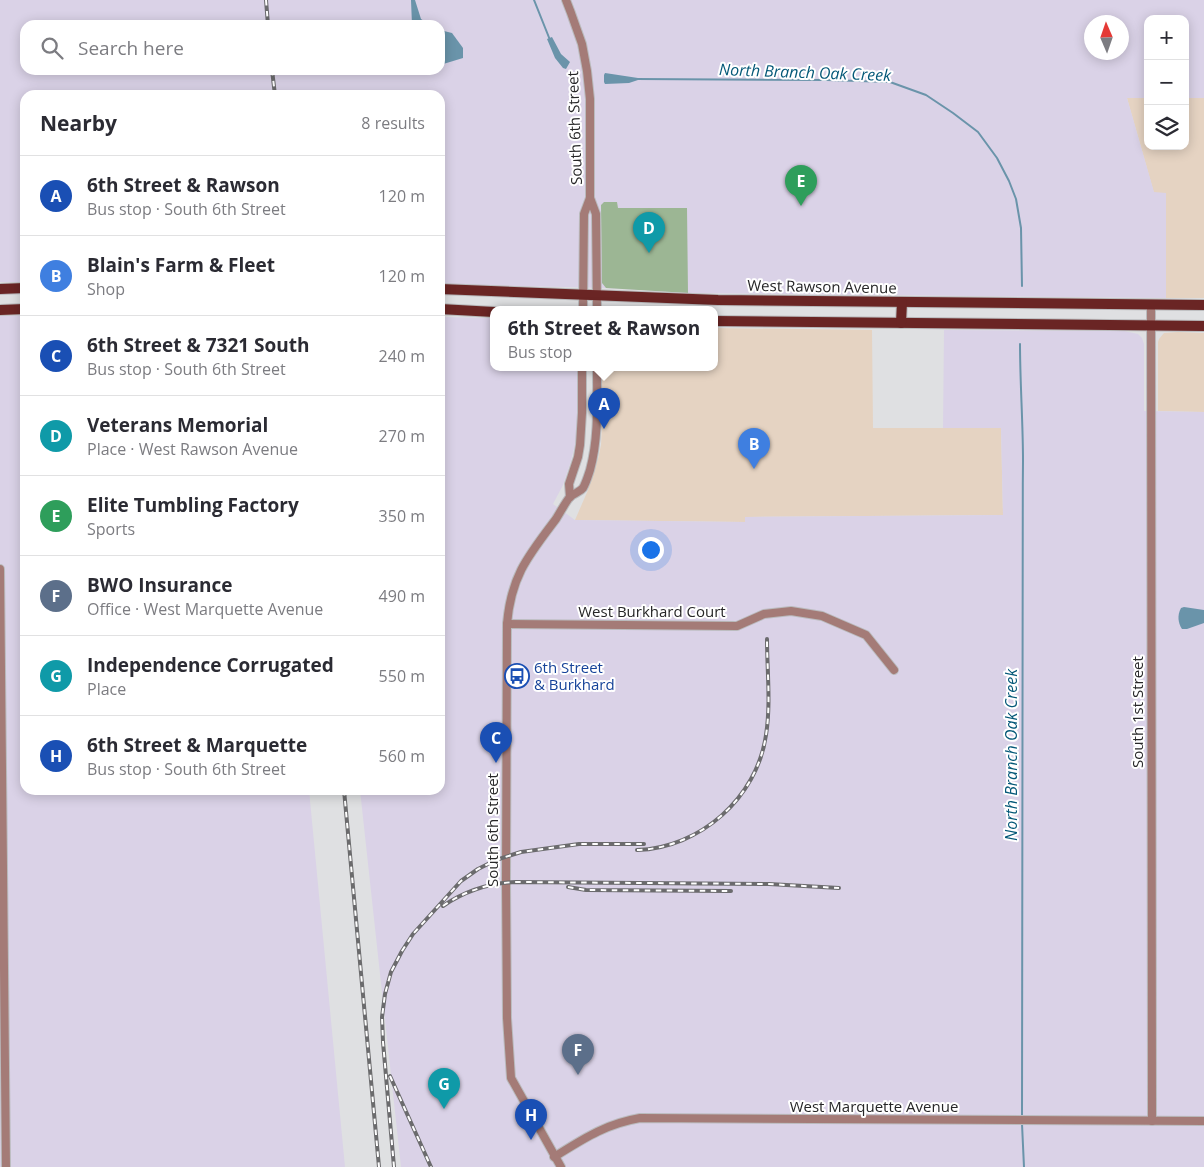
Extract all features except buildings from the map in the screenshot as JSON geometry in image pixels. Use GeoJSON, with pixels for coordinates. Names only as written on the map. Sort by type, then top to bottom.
{"type":"FeatureCollection","features":[{"type":"Feature","properties":{"kind":"main road"},"geometry":{"type":"LineString","coordinates":[[0,289],[20,288]]}},
{"type":"Feature","properties":{"kind":"main road","name":"West Rawson Avenue"},"geometry":{"type":"LineString","coordinates":[[445,289],[718,300],[1204,305]]}},
{"type":"Feature","properties":{"kind":"main road"},"geometry":{"type":"LineString","coordinates":[[901,323],[902,302]]}},
{"type":"Feature","properties":{"kind":"main road"},"geometry":{"type":"LineString","coordinates":[[0,310],[20,309]]}},
{"type":"Feature","properties":{"kind":"main road"},"geometry":{"type":"LineString","coordinates":[[445,309],[490,312]]}},
{"type":"Feature","properties":{"kind":"main road"},"geometry":{"type":"LineString","coordinates":[[718,321],[1204,326]]}},
{"type":"Feature","properties":{"kind":"street","name":"South 6th Street"},"geometry":{"type":"LineString","coordinates":[[566,0],[582,44],[591,113],[590,198],[584,214],[583,306]]}},
{"type":"Feature","properties":{"kind":"street","name":"South 6th Street"},"geometry":{"type":"LineString","coordinates":[[590,198],[596,214],[597,306]]}},
{"type":"Feature","properties":{"kind":"street","name":"South 1st Street"},"geometry":{"type":"LineString","coordinates":[[1151,304],[1152,1121]]}},
{"type":"Feature","properties":{"kind":"street","name":"South 6th Street"},"geometry":{"type":"LineString","coordinates":[[570,497],[569,484],[578,457],[581,438],[582,371]]}},
{"type":"Feature","properties":{"kind":"street","name":"South 6th Street"},"geometry":{"type":"LineString","coordinates":[[561,1167],[554,1158],[511,1078],[507,1018],[506,624],[510,598],[518,574],[530,553],[557,518],[570,497],[582,489],[588,475],[594,454],[597,431],[597,371]]}},
{"type":"Feature","properties":{"kind":"street"},"geometry":{"type":"LineString","coordinates":[[0,569],[6,1167]]}},
{"type":"Feature","properties":{"kind":"street","name":"West Burkhard Court"},"geometry":{"type":"LineString","coordinates":[[506,624],[737,626],[764,614],[791,611],[822,616],[866,635],[894,670]]}},
{"type":"Feature","properties":{"kind":"street","name":"West Marquette Avenue"},"geometry":{"type":"LineString","coordinates":[[554,1158],[599,1130],[614,1124],[640,1118],[1204,1121]]}},
{"type":"Feature","properties":{"kind":"shaded area"},"geometry":{"type":"Polygon","coordinates":[[[0,0],[1204,0],[1204,98],[1189,98],[1189,15],[1144,15],[1144,98],[1127,98],[1154,192],[1166,193],[1166,298],[688,293],[606,288],[445,284],[445,90],[20,90],[20,282],[0,282],[0,0]]]}},
{"type":"Feature","properties":{"kind":"shaded area"},"geometry":{"type":"Polygon","coordinates":[[[1127,98],[1144,98],[1144,150],[1189,150],[1189,98],[1204,98],[1204,298],[1166,298],[1166,194],[1154,193],[1127,98]]]}},
{"type":"Feature","properties":{"kind":"shaded area"},"geometry":{"type":"Polygon","coordinates":[[[20,315],[20,795],[309,795],[345,1167],[0,1167],[0,316],[20,315]]]}},
{"type":"Feature","properties":{"kind":"shaded area"},"geometry":{"type":"Polygon","coordinates":[[[445,317],[490,318],[490,371],[577,371],[577,429],[575,445],[563,485],[553,504],[575,520],[745,522],[745,517],[1003,515],[1001,428],[943,428],[944,330],[1124,331],[1138,334],[1144,344],[1144,411],[1204,412],[1204,1167],[401,1167],[361,795],[445,795],[445,317]]]}},
{"type":"Feature","properties":{"kind":"shaded area"},"geometry":{"type":"Polygon","coordinates":[[[718,328],[872,330],[873,428],[1001,428],[1003,515],[745,517],[745,522],[575,520],[588,490],[598,459],[602,424],[602,371],[718,371],[718,328]]]}},
{"type":"Feature","properties":{"kind":"shaded area"},"geometry":{"type":"Polygon","coordinates":[[[1164,333],[1204,333],[1204,412],[1158,411],[1158,342],[1164,333]]]}},
{"type":"Feature","properties":{"kind":"green space"},"geometry":{"type":"Polygon","coordinates":[[[604,202],[617,202],[618,208],[687,208],[688,293],[606,288],[602,283],[601,205],[604,202]]]}},
{"type":"Feature","properties":{"kind":"water"},"geometry":{"type":"Polygon","coordinates":[[[411,0],[415,0],[422,20],[412,20],[411,0]]]}},
{"type":"Feature","properties":{"kind":"water"},"geometry":{"type":"Polygon","coordinates":[[[445,31],[452,33],[463,48],[463,58],[445,63],[445,31]]]}},
{"type":"Feature","properties":{"kind":"water"},"geometry":{"type":"Polygon","coordinates":[[[552,37],[561,54],[570,62],[566,69],[555,58],[547,39],[552,37]]]}},
{"type":"Feature","properties":{"kind":"water"},"geometry":{"type":"Polygon","coordinates":[[[605,73],[638,78],[638,80],[629,83],[605,84],[605,73]]]}},
{"type":"Feature","properties":{"kind":"water"},"geometry":{"type":"Polygon","coordinates":[[[1181,608],[1204,610],[1204,623],[1182,629],[1179,616],[1181,608]]]}},
{"type":"Feature","properties":{"kind":"waterway","name":"North Branch Oak Creek"},"geometry":{"type":"LineString","coordinates":[[534,0],[550,40]]}},
{"type":"Feature","properties":{"kind":"waterway","name":"North Branch Oak Creek"},"geometry":{"type":"LineString","coordinates":[[636,79],[890,82],[926,95],[978,132],[997,158],[1009,181],[1016,199],[1021,228],[1022,286]]}},
{"type":"Feature","properties":{"kind":"waterway","name":"North Branch Oak Creek"},"geometry":{"type":"LineString","coordinates":[[1020,344],[1023,461],[1022,1119]]}},
{"type":"Feature","properties":{"kind":"waterway","name":"North Branch Oak Creek"},"geometry":{"type":"LineString","coordinates":[[1022,1124],[1024,1167]]}},
{"type":"Feature","properties":{"kind":"railway"},"geometry":{"type":"LineString","coordinates":[[266,0],[268,20]]}},
{"type":"Feature","properties":{"kind":"railway"},"geometry":{"type":"LineString","coordinates":[[273,75],[274,90]]}},
{"type":"Feature","properties":{"kind":"railway"},"geometry":{"type":"LineString","coordinates":[[637,850],[660,847],[682,840],[703,829],[722,815],[738,799],[751,779],[760,758],[766,735],[769,699],[767,639]]}},
{"type":"Feature","properties":{"kind":"railway"},"geometry":{"type":"LineString","coordinates":[[344,795],[379,1167]]}},
{"type":"Feature","properties":{"kind":"railway"},"geometry":{"type":"LineString","coordinates":[[394,1167],[382,1017],[385,994],[391,972],[413,934],[461,881],[478,869],[496,860],[521,852],[579,844],[644,844]]}},
{"type":"Feature","properties":{"kind":"railway"},"geometry":{"type":"LineString","coordinates":[[443,906],[460,896],[478,889],[496,884],[516,882],[769,884],[839,888]]}},
{"type":"Feature","properties":{"kind":"railway"},"geometry":{"type":"LineString","coordinates":[[568,887],[586,890],[731,891]]}},
{"type":"Feature","properties":{"kind":"railway"},"geometry":{"type":"LineString","coordinates":[[390,1076],[431,1167]]}},
{"type":"Feature","properties":{"kind":"place","name":"Elite Tumbling Factory"},"geometry":{"type":"Point","coordinates":[801,206]}},
{"type":"Feature","properties":{"kind":"place","name":"Veterans Memorial"},"geometry":{"type":"Point","coordinates":[649,253]}},
{"type":"Feature","properties":{"kind":"place","name":"6th Street & Rawson"},"geometry":{"type":"Point","coordinates":[604,429]}},
{"type":"Feature","properties":{"kind":"place","name":"Blain's Farm & Fleet"},"geometry":{"type":"Point","coordinates":[754,469]}},
{"type":"Feature","properties":{"kind":"place","name":"6th Street & Burkhard"},"geometry":{"type":"Point","coordinates":[517,676]}},
{"type":"Feature","properties":{"kind":"place","name":"6th Street & 7321 South"},"geometry":{"type":"Point","coordinates":[496,763]}},
{"type":"Feature","properties":{"kind":"place","name":"BWO Insurance"},"geometry":{"type":"Point","coordinates":[578,1075]}},
{"type":"Feature","properties":{"kind":"place","name":"Independence Corrugated"},"geometry":{"type":"Point","coordinates":[444,1109]}},
{"type":"Feature","properties":{"kind":"place","name":"6th Street & Marquette"},"geometry":{"type":"Point","coordinates":[531,1140]}}]}
